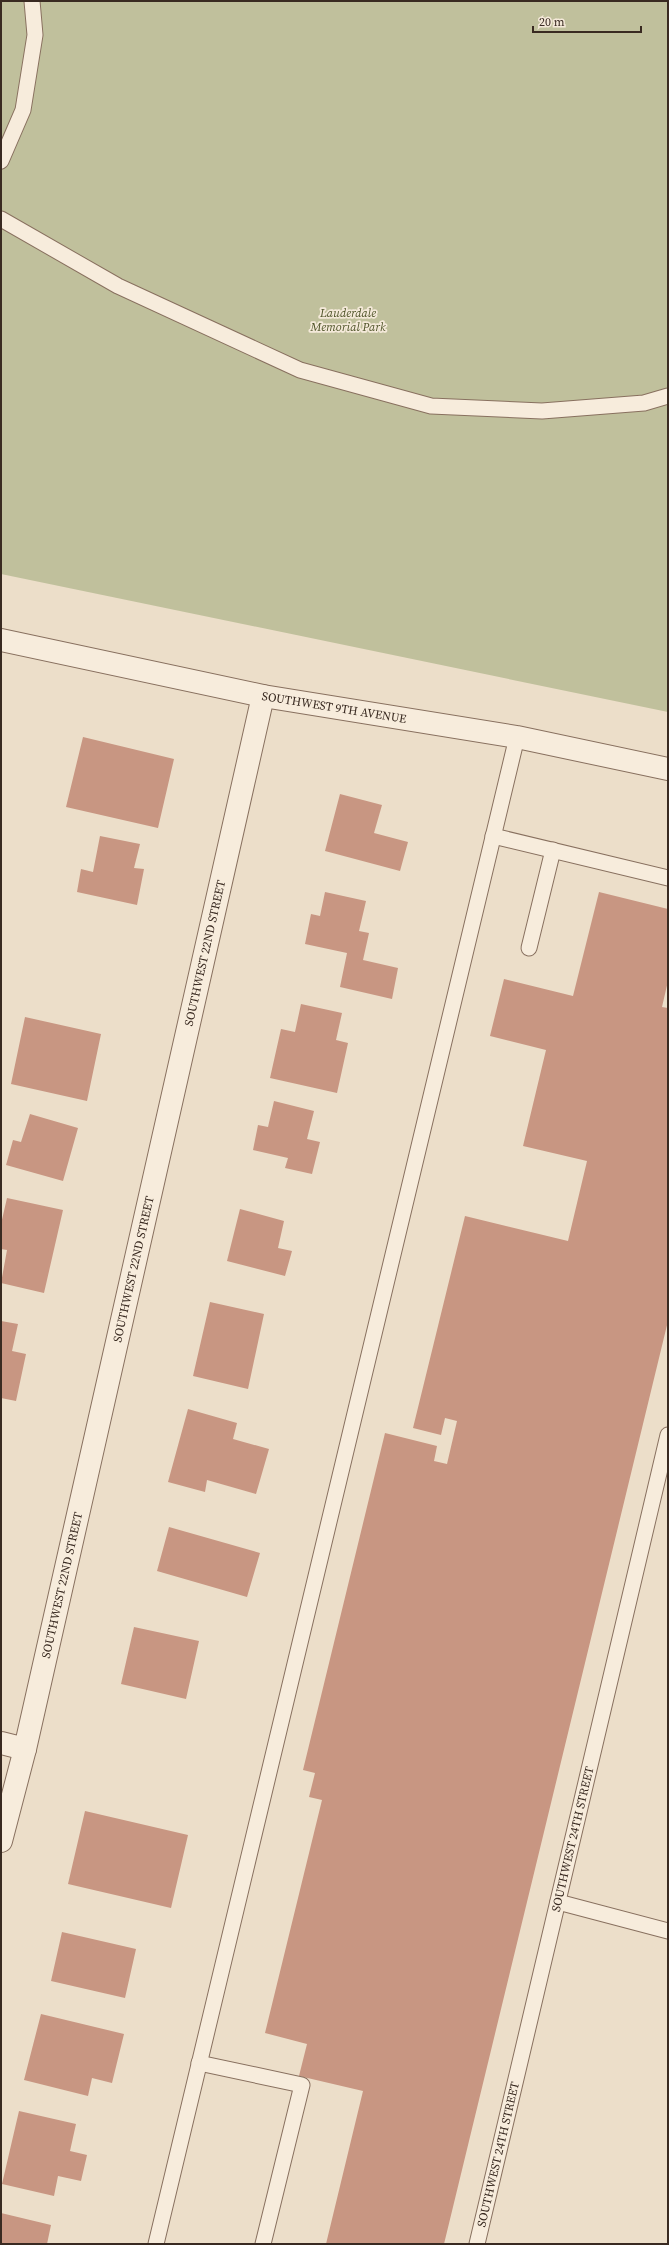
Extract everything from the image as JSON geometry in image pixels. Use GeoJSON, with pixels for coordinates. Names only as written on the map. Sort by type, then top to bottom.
{"type":"FeatureCollection","features":[{"type":"Feature","properties":{"kind":"street","name":"SOUTHWEST 9TH AVENUE"},"geometry":{"type":"LineString","coordinates":[[1,640],[264,696],[517,737],[668,769]]}},
{"type":"Feature","properties":{"kind":"street","name":"SOUTHWEST 22ND STREET"},"geometry":{"type":"LineString","coordinates":[[1,1842],[25,1748],[264,696]]}},
{"type":"Feature","properties":{"kind":"street"},"geometry":{"type":"LineString","coordinates":[[1,1743],[25,1748]]}},
{"type":"Feature","properties":{"kind":"lane"},"geometry":{"type":"LineString","coordinates":[[1,161],[23,110],[35,35],[32,1]]}},
{"type":"Feature","properties":{"kind":"lane"},"geometry":{"type":"LineString","coordinates":[[1,219],[118,286],[300,370],[432,406],[542,412],[644,403],[668,396]]}},
{"type":"Feature","properties":{"kind":"lane"},"geometry":{"type":"LineString","coordinates":[[156,2244],[198,2063],[517,737]]}},
{"type":"Feature","properties":{"kind":"lane"},"geometry":{"type":"LineString","coordinates":[[493,836],[668,878]]}},
{"type":"Feature","properties":{"kind":"lane"},"geometry":{"type":"LineString","coordinates":[[529,948],[553,850]]}},
{"type":"Feature","properties":{"kind":"lane","name":"SOUTHWEST 24TH STREET"},"geometry":{"type":"LineString","coordinates":[[477,2244],[668,1435]]}},
{"type":"Feature","properties":{"kind":"lane"},"geometry":{"type":"LineString","coordinates":[[558,1902],[668,1931]]}},
{"type":"Feature","properties":{"kind":"lane"},"geometry":{"type":"LineString","coordinates":[[198,2063],[302,2086],[263,2244]]}},
{"type":"Feature","properties":{"kind":"green space","name":"Lauderdale Memorial Park"},"geometry":{"type":"Polygon","coordinates":[[[1,1],[668,1],[668,712],[1,574],[1,1]]]}},
{"type":"Feature","properties":{"kind":"building"},"geometry":{"type":"Polygon","coordinates":[[[83,737],[174,759],[158,828],[66,807],[83,737]]]}},
{"type":"Feature","properties":{"kind":"building"},"geometry":{"type":"Polygon","coordinates":[[[340,794],[382,805],[374,833],[408,842],[400,871],[325,851],[340,794]]]}},
{"type":"Feature","properties":{"kind":"building"},"geometry":{"type":"Polygon","coordinates":[[[100,836],[140,844],[134,868],[144,869],[137,905],[77,892],[81,869],[93,872],[100,836]]]}},
{"type":"Feature","properties":{"kind":"building"},"geometry":{"type":"Polygon","coordinates":[[[325,892],[366,901],[359,931],[369,933],[363,960],[398,968],[392,999],[340,987],[347,953],[305,944],[311,914],[320,916],[325,892]]]}},
{"type":"Feature","properties":{"kind":"building"},"geometry":{"type":"Polygon","coordinates":[[[599,892],[668,909],[668,981],[662,1007],[668,1008],[668,1321],[444,2244],[326,2244],[363,2091],[299,2076],[307,2044],[265,2033],[322,1800],[309,1797],[315,1773],[303,1770],[385,1433],[437,1446],[434,1461],[447,1464],[457,1421],[445,1418],[441,1435],[413,1428],[465,1216],[568,1241],[587,1161],[523,1146],[546,1050],[490,1036],[504,979],[573,996],[599,892]]]}},
{"type":"Feature","properties":{"kind":"building"},"geometry":{"type":"Polygon","coordinates":[[[301,1004],[342,1013],[336,1040],[348,1043],[337,1093],[270,1078],[281,1029],[295,1032],[301,1004]]]}},
{"type":"Feature","properties":{"kind":"building"},"geometry":{"type":"Polygon","coordinates":[[[25,1017],[101,1034],[87,1101],[11,1084],[25,1017]]]}},
{"type":"Feature","properties":{"kind":"building"},"geometry":{"type":"Polygon","coordinates":[[[274,1101],[314,1111],[307,1139],[320,1142],[312,1174],[285,1168],[288,1158],[253,1150],[258,1125],[268,1127],[274,1101]]]}},
{"type":"Feature","properties":{"kind":"building"},"geometry":{"type":"Polygon","coordinates":[[[30,1114],[78,1128],[63,1181],[6,1165],[13,1140],[21,1142],[30,1114]]]}},
{"type":"Feature","properties":{"kind":"building"},"geometry":{"type":"Polygon","coordinates":[[[7,1198],[63,1210],[44,1293],[1,1283],[7,1250],[1,1249],[1,1224],[7,1198]]]}},
{"type":"Feature","properties":{"kind":"building"},"geometry":{"type":"Polygon","coordinates":[[[240,1209],[284,1221],[278,1248],[292,1251],[285,1276],[227,1261],[240,1209]]]}},
{"type":"Feature","properties":{"kind":"building"},"geometry":{"type":"Polygon","coordinates":[[[210,1302],[264,1314],[248,1389],[193,1376],[210,1302]]]}},
{"type":"Feature","properties":{"kind":"building"},"geometry":{"type":"Polygon","coordinates":[[[1,1321],[18,1324],[12,1351],[26,1354],[16,1401],[1,1398],[1,1321]]]}},
{"type":"Feature","properties":{"kind":"building"},"geometry":{"type":"Polygon","coordinates":[[[188,1409],[237,1423],[233,1439],[269,1449],[256,1494],[207,1480],[205,1492],[168,1482],[188,1409]]]}},
{"type":"Feature","properties":{"kind":"building"},"geometry":{"type":"Polygon","coordinates":[[[169,1527],[260,1553],[247,1597],[157,1571],[169,1527]]]}},
{"type":"Feature","properties":{"kind":"building"},"geometry":{"type":"Polygon","coordinates":[[[134,1627],[199,1641],[186,1699],[121,1684],[134,1627]]]}},
{"type":"Feature","properties":{"kind":"building"},"geometry":{"type":"Polygon","coordinates":[[[85,1811],[188,1835],[171,1908],[68,1884],[85,1811]]]}},
{"type":"Feature","properties":{"kind":"building"},"geometry":{"type":"Polygon","coordinates":[[[62,1932],[136,1949],[125,1998],[51,1981],[62,1932]]]}},
{"type":"Feature","properties":{"kind":"building"},"geometry":{"type":"Polygon","coordinates":[[[41,2014],[124,2034],[112,2083],[92,2078],[88,2096],[24,2080],[41,2014]]]}},
{"type":"Feature","properties":{"kind":"building"},"geometry":{"type":"Polygon","coordinates":[[[19,2111],[76,2124],[70,2151],[87,2155],[81,2181],[58,2176],[54,2196],[2,2184],[19,2111]]]}},
{"type":"Feature","properties":{"kind":"building"},"geometry":{"type":"Polygon","coordinates":[[[1,2213],[51,2225],[47,2244],[1,2244],[1,2213]]]}}]}
